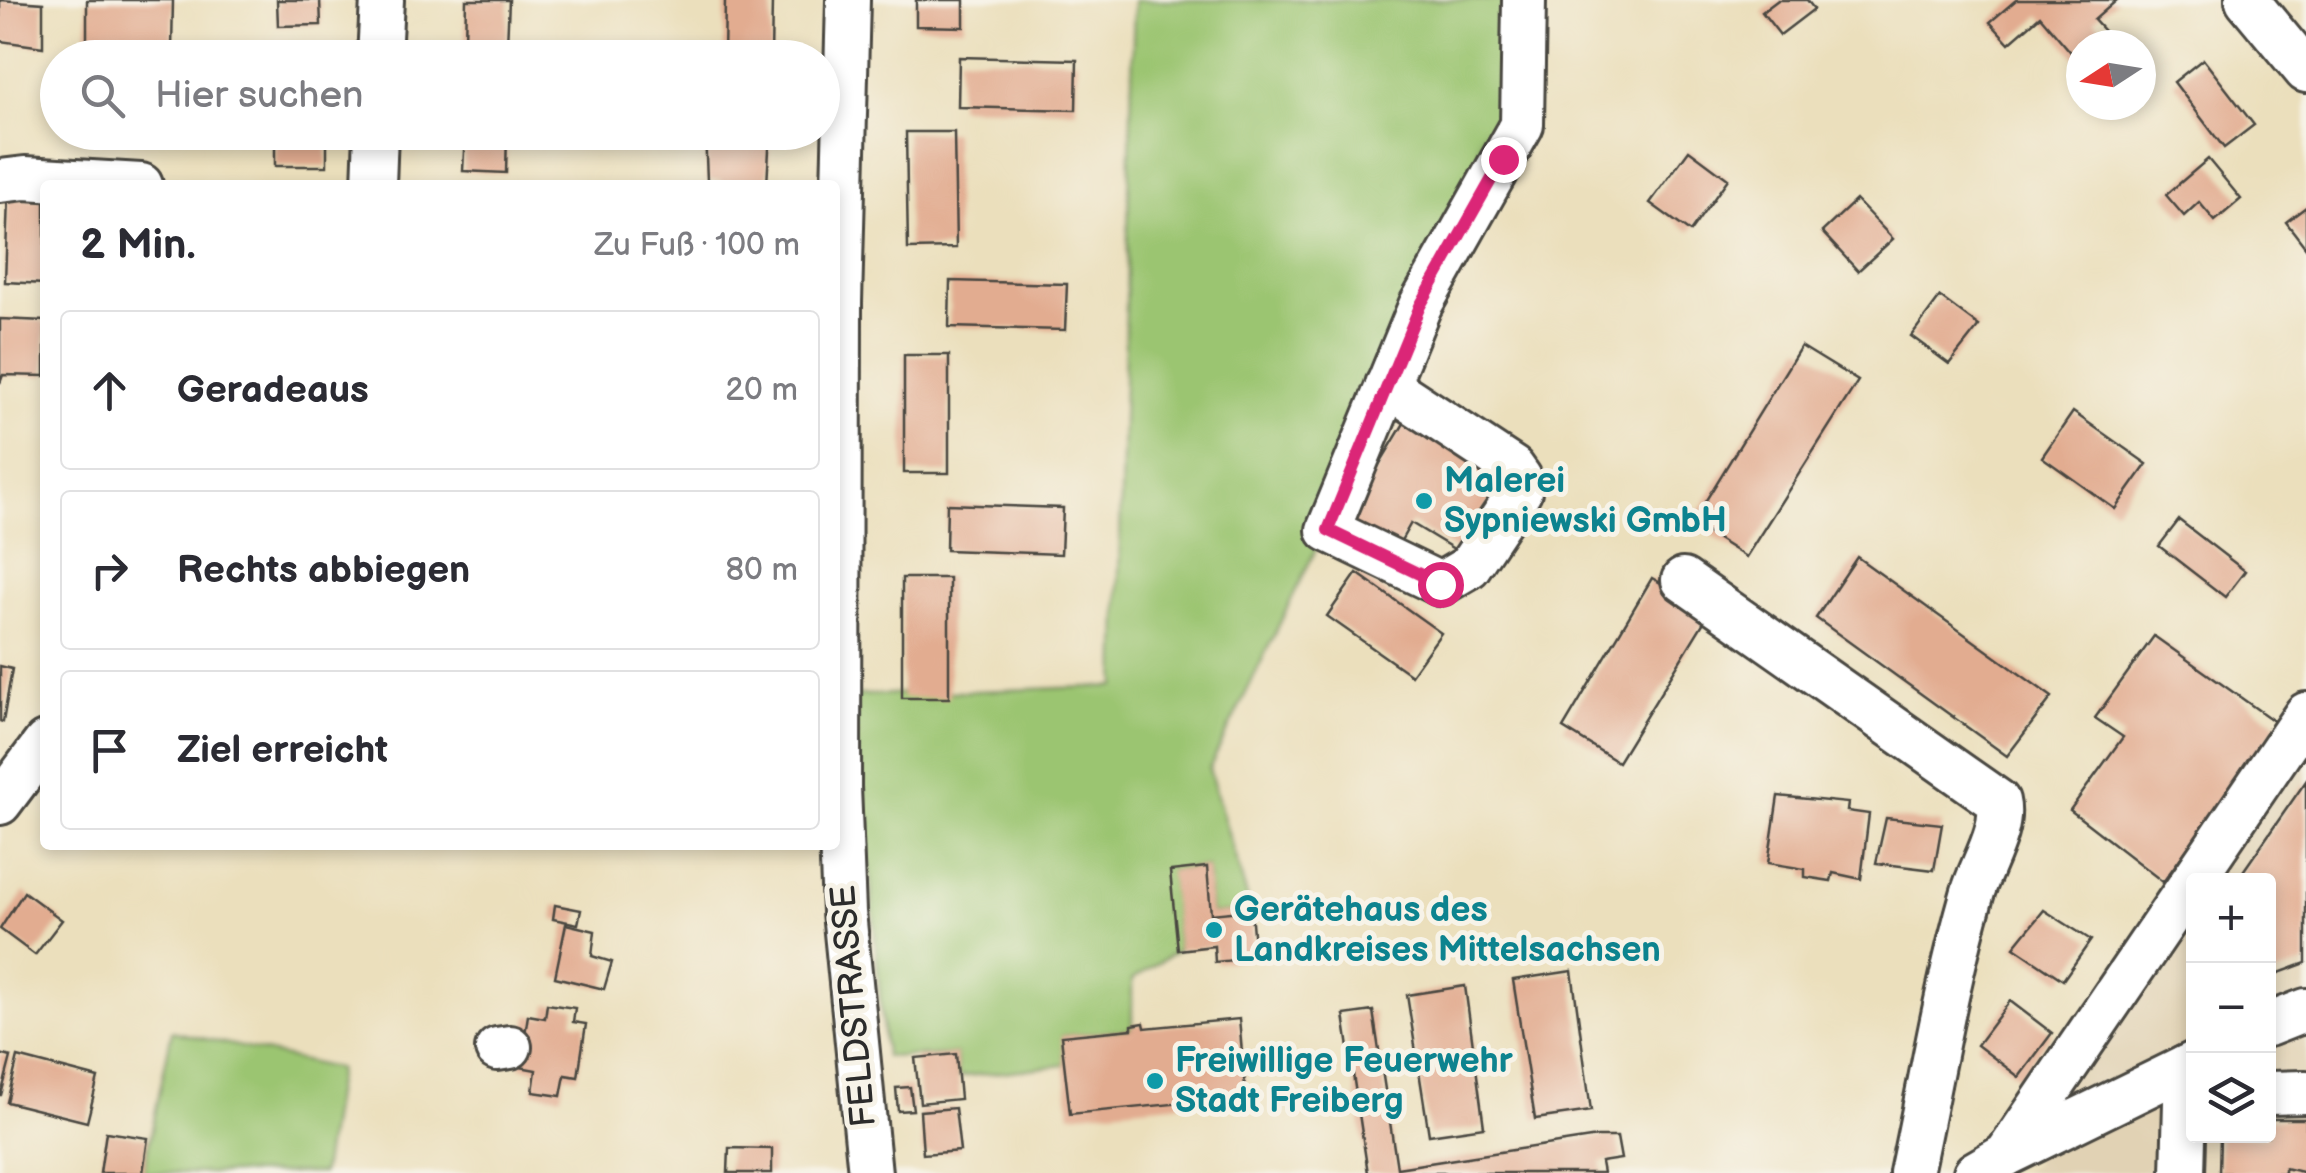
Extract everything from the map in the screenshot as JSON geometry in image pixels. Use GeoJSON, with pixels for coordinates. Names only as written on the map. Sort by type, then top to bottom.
{"type":"FeatureCollection","features":[{"type":"Feature","properties":{"kind":"street"},"geometry":{"type":"LineString","coordinates":[[380,40],[382,0]]}},
{"type":"Feature","properties":{"kind":"street","name":"FELDSTRASSE"},"geometry":{"type":"LineString","coordinates":[[840,303],[848,0]]}},
{"type":"Feature","properties":{"kind":"street"},"geometry":{"type":"LineString","coordinates":[[1387,385],[1513,468],[1520,478],[1520,491],[1469,568],[1440,584],[1328,530],[1387,385],[1420,306],[1522,125],[1524,0]]}},
{"type":"Feature","properties":{"kind":"street"},"geometry":{"type":"LineString","coordinates":[[2247,0],[2306,71]]}},
{"type":"Feature","properties":{"kind":"street"},"geometry":{"type":"LineString","coordinates":[[374,180],[375,150]]}},
{"type":"Feature","properties":{"kind":"street"},"geometry":{"type":"LineString","coordinates":[[0,181],[57,180]]}},
{"type":"Feature","properties":{"kind":"street"},"geometry":{"type":"LineString","coordinates":[[1684,580],[1998,802],[2002,817],[1980,864],[1953,962],[1911,1173]]}},
{"type":"Feature","properties":{"kind":"street"},"geometry":{"type":"LineString","coordinates":[[1990,1164],[2305,719]]}},
{"type":"Feature","properties":{"kind":"street"},"geometry":{"type":"LineString","coordinates":[[0,804],[40,750]]}},
{"type":"Feature","properties":{"kind":"street","name":"FELDSTRASSE"},"geometry":{"type":"LineString","coordinates":[[840,812],[844,912],[870,1173]]}},
{"type":"Feature","properties":{"kind":"street"},"geometry":{"type":"LineString","coordinates":[[2276,1022],[2306,1010]]}},
{"type":"Feature","properties":{"kind":"street"},"geometry":{"type":"LineString","coordinates":[[1990,1164],[2186,1067]]}},
{"type":"Feature","properties":{"kind":"street"},"geometry":{"type":"LineString","coordinates":[[2276,1093],[2306,1092]]}},
{"type":"Feature","properties":{"kind":"street"},"geometry":{"type":"LineString","coordinates":[[2182,1173],[2186,1119]]}},
{"type":"Feature","properties":{"kind":"shaded area"},"geometry":{"type":"Polygon","coordinates":[[[2306,730],[2306,1173],[2019,1173],[2035,1164],[2026,1138],[2186,904],[2186,1143],[2276,1143],[2276,873],[2208,873],[2306,730]]]}},
{"type":"Feature","properties":{"kind":"green space"},"geometry":{"type":"Polygon","coordinates":[[[1134,0],[1524,0],[1522,125],[1209,769],[1251,910],[1211,914],[1207,867],[1171,871],[1178,950],[1132,980],[1132,1029],[1062,1036],[1065,1065],[958,1077],[956,1054],[885,1057],[861,764],[840,763],[840,696],[1116,686],[1134,0]]]}},
{"type":"Feature","properties":{"kind":"green space"},"geometry":{"type":"Polygon","coordinates":[[[172,1031],[338,1069],[322,1173],[143,1173],[172,1031]]]}},
{"type":"Feature","properties":{"kind":"building"},"geometry":{"type":"Polygon","coordinates":[[[0,0],[43,3],[40,47],[0,41],[0,0]]]}},
{"type":"Feature","properties":{"kind":"building"},"geometry":{"type":"Polygon","coordinates":[[[87,0],[173,0],[172,40],[87,40],[87,0]]]}},
{"type":"Feature","properties":{"kind":"building"},"geometry":{"type":"Polygon","coordinates":[[[277,0],[320,0],[321,25],[278,26],[277,0]]]}},
{"type":"Feature","properties":{"kind":"building"},"geometry":{"type":"Polygon","coordinates":[[[466,0],[509,0],[507,40],[465,40],[466,0]]]}},
{"type":"Feature","properties":{"kind":"building"},"geometry":{"type":"Polygon","coordinates":[[[725,0],[772,0],[771,40],[724,40],[725,0]]]}},
{"type":"Feature","properties":{"kind":"building"},"geometry":{"type":"Polygon","coordinates":[[[916,0],[964,0],[964,27],[916,26],[916,0]]]}},
{"type":"Feature","properties":{"kind":"building"},"geometry":{"type":"Polygon","coordinates":[[[1778,0],[1807,0],[1814,9],[1780,35],[1762,12],[1778,0]]]}},
{"type":"Feature","properties":{"kind":"building"},"geometry":{"type":"Polygon","coordinates":[[[2016,0],[2117,0],[2094,20],[2103,30],[2066,30],[2066,46],[2040,16],[2009,43],[1990,22],[2016,0]]]}},
{"type":"Feature","properties":{"kind":"building"},"geometry":{"type":"Polygon","coordinates":[[[959,57],[1077,60],[1076,110],[958,107],[959,57]]]}},
{"type":"Feature","properties":{"kind":"building"},"geometry":{"type":"Polygon","coordinates":[[[2203,59],[2254,125],[2224,148],[2174,82],[2203,59]]]}},
{"type":"Feature","properties":{"kind":"building"},"geometry":{"type":"Polygon","coordinates":[[[906,132],[954,132],[956,248],[908,249],[906,132]]]}},
{"type":"Feature","properties":{"kind":"building"},"geometry":{"type":"Polygon","coordinates":[[[275,150],[327,150],[327,166],[275,166],[275,150]]]}},
{"type":"Feature","properties":{"kind":"building"},"geometry":{"type":"Polygon","coordinates":[[[464,150],[507,150],[506,173],[463,171],[464,150]]]}},
{"type":"Feature","properties":{"kind":"building"},"geometry":{"type":"Polygon","coordinates":[[[706,150],[769,150],[767,180],[707,180],[706,150]]]}},
{"type":"Feature","properties":{"kind":"building"},"geometry":{"type":"Polygon","coordinates":[[[1689,150],[1728,179],[1690,232],[1650,203],[1689,150]]]}},
{"type":"Feature","properties":{"kind":"building"},"geometry":{"type":"Polygon","coordinates":[[[2208,159],[2241,199],[2215,221],[2199,202],[2184,216],[2166,195],[2208,159]]]}},
{"type":"Feature","properties":{"kind":"building"},"geometry":{"type":"Polygon","coordinates":[[[8,198],[40,199],[40,284],[5,282],[8,198]]]}},
{"type":"Feature","properties":{"kind":"building"},"geometry":{"type":"Polygon","coordinates":[[[1856,200],[1893,239],[1858,271],[1822,232],[1856,200]]]}},
{"type":"Feature","properties":{"kind":"building"},"geometry":{"type":"Polygon","coordinates":[[[2306,207],[2306,248],[2286,222],[2306,207]]]}},
{"type":"Feature","properties":{"kind":"building"},"geometry":{"type":"Polygon","coordinates":[[[950,281],[1067,284],[1065,330],[949,327],[950,281]]]}},
{"type":"Feature","properties":{"kind":"building"},"geometry":{"type":"Polygon","coordinates":[[[1940,297],[1979,326],[1949,364],[1911,336],[1940,297]]]}},
{"type":"Feature","properties":{"kind":"building"},"geometry":{"type":"Polygon","coordinates":[[[0,319],[40,321],[40,376],[3,375],[0,383],[0,319]]]}},
{"type":"Feature","properties":{"kind":"building"},"geometry":{"type":"Polygon","coordinates":[[[1801,346],[1858,381],[1746,557],[1692,523],[1801,346]]]}},
{"type":"Feature","properties":{"kind":"building"},"geometry":{"type":"Polygon","coordinates":[[[904,355],[949,355],[949,473],[904,473],[904,355]]]}},
{"type":"Feature","properties":{"kind":"building"},"geometry":{"type":"Polygon","coordinates":[[[2073,412],[2147,464],[2115,509],[2042,457],[2073,412]]]}},
{"type":"Feature","properties":{"kind":"building","name":"Malerei Sypniewski GmbH"},"geometry":{"type":"Polygon","coordinates":[[[1406,420],[1503,478],[1459,552],[1411,523],[1394,553],[1344,523],[1406,420]]]}},
{"type":"Feature","properties":{"kind":"building"},"geometry":{"type":"Polygon","coordinates":[[[947,504],[1063,508],[1061,554],[946,550],[947,504]]]}},
{"type":"Feature","properties":{"kind":"building"},"geometry":{"type":"Polygon","coordinates":[[[2179,520],[2245,571],[2225,597],[2159,546],[2179,520]]]}},
{"type":"Feature","properties":{"kind":"building"},"geometry":{"type":"Polygon","coordinates":[[[1857,557],[2052,697],[2007,756],[1816,618],[1857,557]]]}},
{"type":"Feature","properties":{"kind":"building"},"geometry":{"type":"Polygon","coordinates":[[[1357,573],[1441,633],[1411,675],[1327,616],[1357,573]]]}},
{"type":"Feature","properties":{"kind":"building"},"geometry":{"type":"Polygon","coordinates":[[[902,578],[949,578],[949,698],[902,698],[902,578]]]}},
{"type":"Feature","properties":{"kind":"building"},"geometry":{"type":"Polygon","coordinates":[[[1652,578],[1710,612],[1618,762],[1563,728],[1652,578]]]}},
{"type":"Feature","properties":{"kind":"building"},"geometry":{"type":"Polygon","coordinates":[[[2154,636],[2278,724],[2163,882],[2070,810],[2123,737],[2095,718],[2154,636]]]}},
{"type":"Feature","properties":{"kind":"building"},"geometry":{"type":"Polygon","coordinates":[[[0,666],[12,669],[3,722],[0,721],[0,666]]]}},
{"type":"Feature","properties":{"kind":"building"},"geometry":{"type":"Polygon","coordinates":[[[2306,781],[2306,963],[2276,974],[2276,873],[2242,873],[2306,781]]]}},
{"type":"Feature","properties":{"kind":"building"},"geometry":{"type":"Polygon","coordinates":[[[1778,796],[1848,803],[1847,811],[1869,814],[1861,879],[1833,873],[1831,881],[1805,877],[1805,869],[1768,863],[1778,796]]]}},
{"type":"Feature","properties":{"kind":"building"},"geometry":{"type":"Polygon","coordinates":[[[1886,818],[1942,824],[1934,870],[1876,863],[1886,818]]]}},
{"type":"Feature","properties":{"kind":"building","name":"Gerätehaus des Landkreises Mittelsachsen"},"geometry":{"type":"Polygon","coordinates":[[[1207,867],[1211,914],[1251,910],[1255,958],[1215,962],[1214,946],[1178,950],[1170,871],[1207,867]]]}},
{"type":"Feature","properties":{"kind":"building"},"geometry":{"type":"Polygon","coordinates":[[[24,892],[62,920],[35,955],[0,929],[24,892]]]}},
{"type":"Feature","properties":{"kind":"building"},"geometry":{"type":"Polygon","coordinates":[[[555,905],[581,910],[578,924],[553,919],[555,905]]]}},
{"type":"Feature","properties":{"kind":"building"},"geometry":{"type":"Polygon","coordinates":[[[2044,910],[2091,940],[2063,980],[2014,947],[2044,910]]]}},
{"type":"Feature","properties":{"kind":"building"},"geometry":{"type":"Polygon","coordinates":[[[566,924],[595,931],[592,956],[612,962],[604,989],[555,977],[566,924]]]}},
{"type":"Feature","properties":{"kind":"building"},"geometry":{"type":"Polygon","coordinates":[[[1572,971],[1591,1111],[1535,1119],[1513,980],[1572,971]]]}},
{"type":"Feature","properties":{"kind":"building"},"geometry":{"type":"Polygon","coordinates":[[[1465,986],[1484,1127],[1429,1135],[1407,995],[1465,986]]]}},
{"type":"Feature","properties":{"kind":"building"},"geometry":{"type":"Polygon","coordinates":[[[2010,1001],[2052,1033],[2019,1077],[1977,1045],[2010,1001]]]}},
{"type":"Feature","properties":{"kind":"building"},"geometry":{"type":"Polygon","coordinates":[[[547,1004],[575,1008],[573,1022],[586,1024],[578,1077],[565,1075],[561,1096],[533,1092],[536,1070],[520,1067],[528,1015],[545,1018],[547,1004]]]}},
{"type":"Feature","properties":{"kind":"building"},"geometry":{"type":"Polygon","coordinates":[[[1373,1011],[1397,1168],[1597,1137],[1617,1137],[1621,1159],[1601,1162],[1603,1173],[1368,1173],[1344,1015],[1373,1011]]]}},
{"type":"Feature","properties":{"kind":"building","name":"Freiwillige Feuerwehr Stadt Freiberg"},"geometry":{"type":"Polygon","coordinates":[[[1239,1019],[1246,1097],[1070,1114],[1061,1036],[1132,1029],[1132,1025],[1144,1023],[1145,1028],[1239,1019]]]}},
{"type":"Feature","properties":{"kind":"building"},"geometry":{"type":"Polygon","coordinates":[[[0,1054],[11,1057],[1,1095],[0,1095],[0,1054]]]}},
{"type":"Feature","properties":{"kind":"building"},"geometry":{"type":"Polygon","coordinates":[[[956,1054],[960,1099],[920,1103],[915,1058],[956,1054]]]}},
{"type":"Feature","properties":{"kind":"building"},"geometry":{"type":"Polygon","coordinates":[[[18,1057],[98,1078],[87,1122],[7,1102],[18,1057]]]}},
{"type":"Feature","properties":{"kind":"building"},"geometry":{"type":"Polygon","coordinates":[[[910,1087],[913,1110],[898,1111],[896,1088],[910,1087]]]}},
{"type":"Feature","properties":{"kind":"building"},"geometry":{"type":"Polygon","coordinates":[[[955,1108],[960,1151],[923,1154],[920,1111],[955,1108]]]}},
{"type":"Feature","properties":{"kind":"building"},"geometry":{"type":"Polygon","coordinates":[[[2276,1119],[2306,1119],[2306,1173],[2285,1168],[2285,1173],[2219,1173],[2220,1143],[2276,1143],[2276,1119]]]}},
{"type":"Feature","properties":{"kind":"building"},"geometry":{"type":"Polygon","coordinates":[[[106,1132],[148,1138],[143,1173],[100,1173],[106,1132]]]}},
{"type":"Feature","properties":{"kind":"building"},"geometry":{"type":"Polygon","coordinates":[[[729,1148],[772,1149],[772,1173],[728,1173],[729,1148]]]}},
{"type":"Feature","properties":{"kind":"place","name":"Malerei Sypniewski GmbH"},"geometry":{"type":"Point","coordinates":[1424,501]}},
{"type":"Feature","properties":{"kind":"place","name":"Gerätehaus des Landkreises Mittelsachsen"},"geometry":{"type":"Point","coordinates":[1214,930]}},
{"type":"Feature","properties":{"kind":"place","name":"Freiwillige Feuerwehr Stadt Freiberg"},"geometry":{"type":"Point","coordinates":[1155,1081]}},
{"type":"Feature","properties":{"kind":"route"},"geometry":{"type":"LineString","coordinates":[[1440,584],[1328,530],[1420,306],[1503,159]]}}]}
